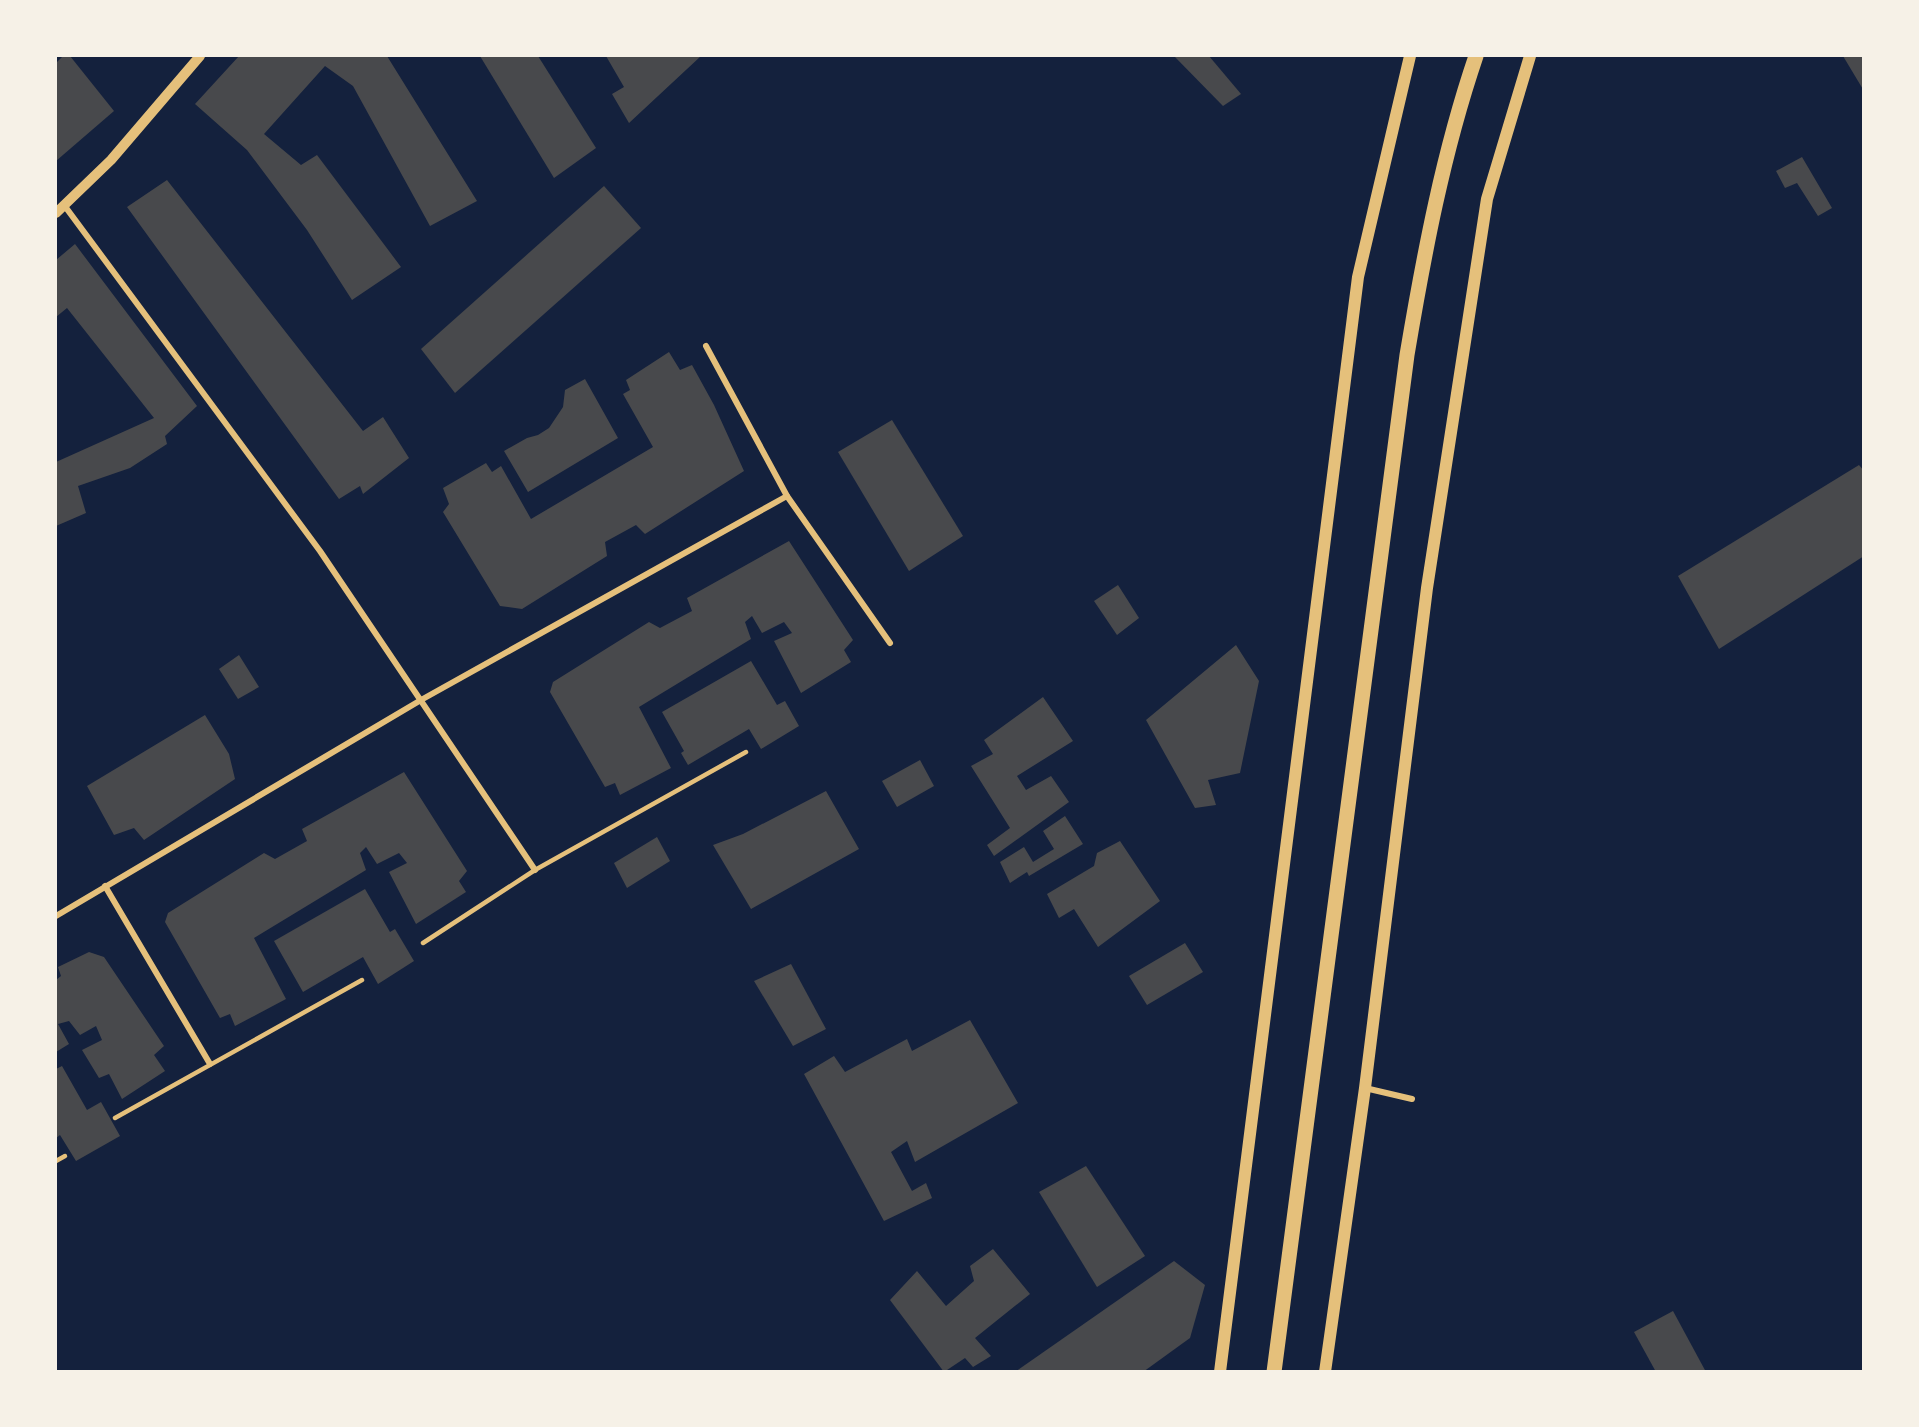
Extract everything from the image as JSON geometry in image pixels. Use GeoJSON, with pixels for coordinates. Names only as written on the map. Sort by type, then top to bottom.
{"type":"FeatureCollection","features":[{"type":"Feature","properties":{"kind":"main road"},"geometry":{"type":"LineString","coordinates":[[1220,1371],[1358,277],[1410,56]]}},
{"type":"Feature","properties":{"kind":"main road"},"geometry":{"type":"LineString","coordinates":[[1458,109],[1464,56]]}},
{"type":"Feature","properties":{"kind":"main road"},"geometry":{"type":"LineString","coordinates":[[1274,1371],[1407,355],[1423,258],[1458,109],[1476,56]]}},
{"type":"Feature","properties":{"kind":"main road"},"geometry":{"type":"LineString","coordinates":[[1325,1371],[1365,1088],[1427,588],[1487,199],[1530,56]]}},
{"type":"Feature","properties":{"kind":"street"},"geometry":{"type":"LineString","coordinates":[[56,213],[111,160],[200,56]]}},
{"type":"Feature","properties":{"kind":"street"},"geometry":{"type":"LineString","coordinates":[[64,205],[320,551],[535,870]]}},
{"type":"Feature","properties":{"kind":"street"},"geometry":{"type":"LineString","coordinates":[[705,346],[787,496],[890,643]]}},
{"type":"Feature","properties":{"kind":"street"},"geometry":{"type":"LineString","coordinates":[[56,916],[421,700],[787,496]]}},
{"type":"Feature","properties":{"kind":"street"},"geometry":{"type":"LineString","coordinates":[[105,886],[210,1064]]}},
{"type":"Feature","properties":{"kind":"street"},"geometry":{"type":"LineString","coordinates":[[1365,1088],[1412,1099]]}},
{"type":"Feature","properties":{"kind":"lane"},"geometry":{"type":"LineString","coordinates":[[423,943],[535,870],[746,752]]}},
{"type":"Feature","properties":{"kind":"lane"},"geometry":{"type":"LineString","coordinates":[[115,1118],[362,980]]}},
{"type":"Feature","properties":{"kind":"lane"},"geometry":{"type":"LineString","coordinates":[[56,1161],[65,1156]]}},
{"type":"Feature","properties":{"kind":"building"},"geometry":{"type":"Polygon","coordinates":[[[63,56],[70,56],[114,111],[56,161],[56,63],[63,56]]]}},
{"type":"Feature","properties":{"kind":"building"},"geometry":{"type":"Polygon","coordinates":[[[239,56],[387,56],[477,201],[430,226],[353,86],[325,66],[264,134],[301,165],[317,155],[401,267],[352,300],[307,230],[247,150],[195,104],[239,56]]]}},
{"type":"Feature","properties":{"kind":"building"},"geometry":{"type":"Polygon","coordinates":[[[480,56],[538,56],[596,148],[554,178],[480,56]]]}},
{"type":"Feature","properties":{"kind":"building"},"geometry":{"type":"Polygon","coordinates":[[[606,56],[701,56],[629,123],[612,94],[624,87],[606,56]]]}},
{"type":"Feature","properties":{"kind":"building"},"geometry":{"type":"Polygon","coordinates":[[[1174,56],[1209,56],[1241,94],[1223,106],[1174,56]]]}},
{"type":"Feature","properties":{"kind":"building"},"geometry":{"type":"Polygon","coordinates":[[[1843,56],[1864,56],[1864,91],[1843,56]]]}},
{"type":"Feature","properties":{"kind":"building"},"geometry":{"type":"Polygon","coordinates":[[[1802,157],[1832,208],[1818,216],[1797,183],[1785,188],[1776,171],[1802,157]]]}},
{"type":"Feature","properties":{"kind":"building"},"geometry":{"type":"Polygon","coordinates":[[[167,180],[363,431],[383,417],[409,458],[363,494],[360,486],[339,499],[127,207],[167,180]]]}},
{"type":"Feature","properties":{"kind":"building"},"geometry":{"type":"Polygon","coordinates":[[[604,186],[641,228],[455,393],[421,349],[604,186]]]}},
{"type":"Feature","properties":{"kind":"building"},"geometry":{"type":"Polygon","coordinates":[[[75,244],[197,406],[165,436],[167,444],[130,468],[78,486],[86,513],[56,526],[56,462],[154,418],[67,308],[56,317],[56,260],[75,244]]]}},
{"type":"Feature","properties":{"kind":"building"},"geometry":{"type":"Polygon","coordinates":[[[669,352],[680,370],[692,365],[714,405],[744,471],[645,534],[636,525],[605,542],[607,556],[522,609],[500,606],[443,512],[449,504],[443,488],[486,463],[492,472],[501,466],[531,519],[653,447],[623,394],[630,390],[626,380],[669,352]]]}},
{"type":"Feature","properties":{"kind":"building"},"geometry":{"type":"Polygon","coordinates":[[[585,379],[618,438],[528,492],[504,451],[549,428],[563,407],[565,390],[585,379]]]}},
{"type":"Feature","properties":{"kind":"building"},"geometry":{"type":"Polygon","coordinates":[[[892,420],[963,536],[909,571],[838,452],[892,420]]]}},
{"type":"Feature","properties":{"kind":"building"},"geometry":{"type":"Polygon","coordinates":[[[1859,465],[1864,471],[1864,556],[1719,649],[1678,576],[1859,465]]]}},
{"type":"Feature","properties":{"kind":"building"},"geometry":{"type":"Polygon","coordinates":[[[789,541],[853,640],[844,650],[851,662],[801,693],[774,641],[792,633],[784,622],[762,633],[752,616],[745,622],[751,639],[639,707],[671,768],[620,795],[615,783],[605,787],[550,692],[553,682],[649,622],[660,628],[692,611],[687,598],[789,541]]]}},
{"type":"Feature","properties":{"kind":"building"},"geometry":{"type":"Polygon","coordinates":[[[1118,585],[1139,618],[1117,635],[1094,601],[1118,585]]]}},
{"type":"Feature","properties":{"kind":"building"},"geometry":{"type":"Polygon","coordinates":[[[1236,645],[1259,681],[1240,773],[1208,780],[1216,805],[1195,808],[1146,720],[1236,645]]]}},
{"type":"Feature","properties":{"kind":"building"},"geometry":{"type":"Polygon","coordinates":[[[239,655],[259,687],[238,699],[219,669],[239,655]]]}},
{"type":"Feature","properties":{"kind":"building"},"geometry":{"type":"Polygon","coordinates":[[[751,661],[777,705],[785,701],[799,726],[761,749],[749,729],[688,765],[681,753],[684,751],[662,712],[751,661]]]}},
{"type":"Feature","properties":{"kind":"building"},"geometry":{"type":"Polygon","coordinates":[[[1043,697],[1073,741],[1017,776],[1026,790],[1051,776],[1069,802],[994,856],[987,845],[1010,828],[971,766],[993,754],[984,740],[1043,697]]]}},
{"type":"Feature","properties":{"kind":"building"},"geometry":{"type":"Polygon","coordinates":[[[205,715],[229,754],[235,779],[144,840],[134,828],[114,835],[87,786],[205,715]]]}},
{"type":"Feature","properties":{"kind":"building"},"geometry":{"type":"Polygon","coordinates":[[[920,760],[934,786],[897,807],[882,781],[920,760]]]}},
{"type":"Feature","properties":{"kind":"building"},"geometry":{"type":"Polygon","coordinates":[[[404,772],[467,871],[459,881],[466,892],[416,924],[389,872],[407,863],[399,853],[377,864],[366,847],[360,853],[366,870],[254,938],[286,999],[235,1026],[230,1014],[220,1018],[165,922],[168,913],[264,853],[275,859],[307,841],[302,829],[404,772]]]}},
{"type":"Feature","properties":{"kind":"building"},"geometry":{"type":"Polygon","coordinates":[[[826,791],[859,849],[751,909],[713,845],[743,834],[826,791]]]}},
{"type":"Feature","properties":{"kind":"building"},"geometry":{"type":"Polygon","coordinates":[[[1065,816],[1083,844],[1029,876],[1027,872],[1010,883],[1000,862],[1024,847],[1033,862],[1054,849],[1043,831],[1065,816]]]}},
{"type":"Feature","properties":{"kind":"building"},"geometry":{"type":"Polygon","coordinates":[[[657,837],[670,861],[627,888],[614,863],[657,837]]]}},
{"type":"Feature","properties":{"kind":"building"},"geometry":{"type":"Polygon","coordinates":[[[1120,841],[1160,901],[1098,947],[1074,909],[1059,918],[1047,894],[1094,866],[1097,853],[1120,841]]]}},
{"type":"Feature","properties":{"kind":"building"},"geometry":{"type":"Polygon","coordinates":[[[365,889],[390,932],[395,929],[414,961],[378,984],[363,957],[303,992],[274,941],[365,889]]]}},
{"type":"Feature","properties":{"kind":"building"},"geometry":{"type":"Polygon","coordinates":[[[1185,943],[1203,972],[1147,1005],[1129,976],[1185,943]]]}},
{"type":"Feature","properties":{"kind":"building"},"geometry":{"type":"Polygon","coordinates":[[[89,952],[104,957],[164,1046],[154,1055],[165,1071],[122,1099],[109,1074],[99,1078],[82,1050],[102,1040],[96,1026],[80,1035],[69,1021],[58,1024],[69,1044],[56,1052],[56,980],[61,976],[58,967],[89,952]]]}},
{"type":"Feature","properties":{"kind":"building"},"geometry":{"type":"Polygon","coordinates":[[[791,964],[826,1029],[793,1046],[754,981],[791,964]]]}},
{"type":"Feature","properties":{"kind":"building"},"geometry":{"type":"Polygon","coordinates":[[[970,1020],[1018,1103],[915,1162],[907,1141],[891,1152],[912,1191],[926,1183],[932,1198],[884,1221],[804,1074],[834,1056],[845,1072],[907,1039],[912,1051],[970,1020]]]}},
{"type":"Feature","properties":{"kind":"building"},"geometry":{"type":"Polygon","coordinates":[[[62,1066],[87,1110],[101,1102],[120,1136],[76,1161],[60,1135],[56,1138],[56,1069],[62,1066]]]}},
{"type":"Feature","properties":{"kind":"building"},"geometry":{"type":"Polygon","coordinates":[[[1086,1166],[1145,1256],[1097,1287],[1039,1192],[1086,1166]]]}},
{"type":"Feature","properties":{"kind":"building"},"geometry":{"type":"Polygon","coordinates":[[[993,1249],[1030,1294],[975,1338],[991,1356],[973,1367],[965,1358],[944,1372],[890,1300],[917,1271],[946,1306],[974,1281],[970,1266],[993,1249]]]}},
{"type":"Feature","properties":{"kind":"building"},"geometry":{"type":"Polygon","coordinates":[[[1174,1261],[1205,1285],[1190,1338],[1143,1372],[1015,1372],[1174,1261]]]}},
{"type":"Feature","properties":{"kind":"building"},"geometry":{"type":"Polygon","coordinates":[[[1673,1311],[1706,1372],[1656,1372],[1634,1332],[1673,1311]]]}}]}
